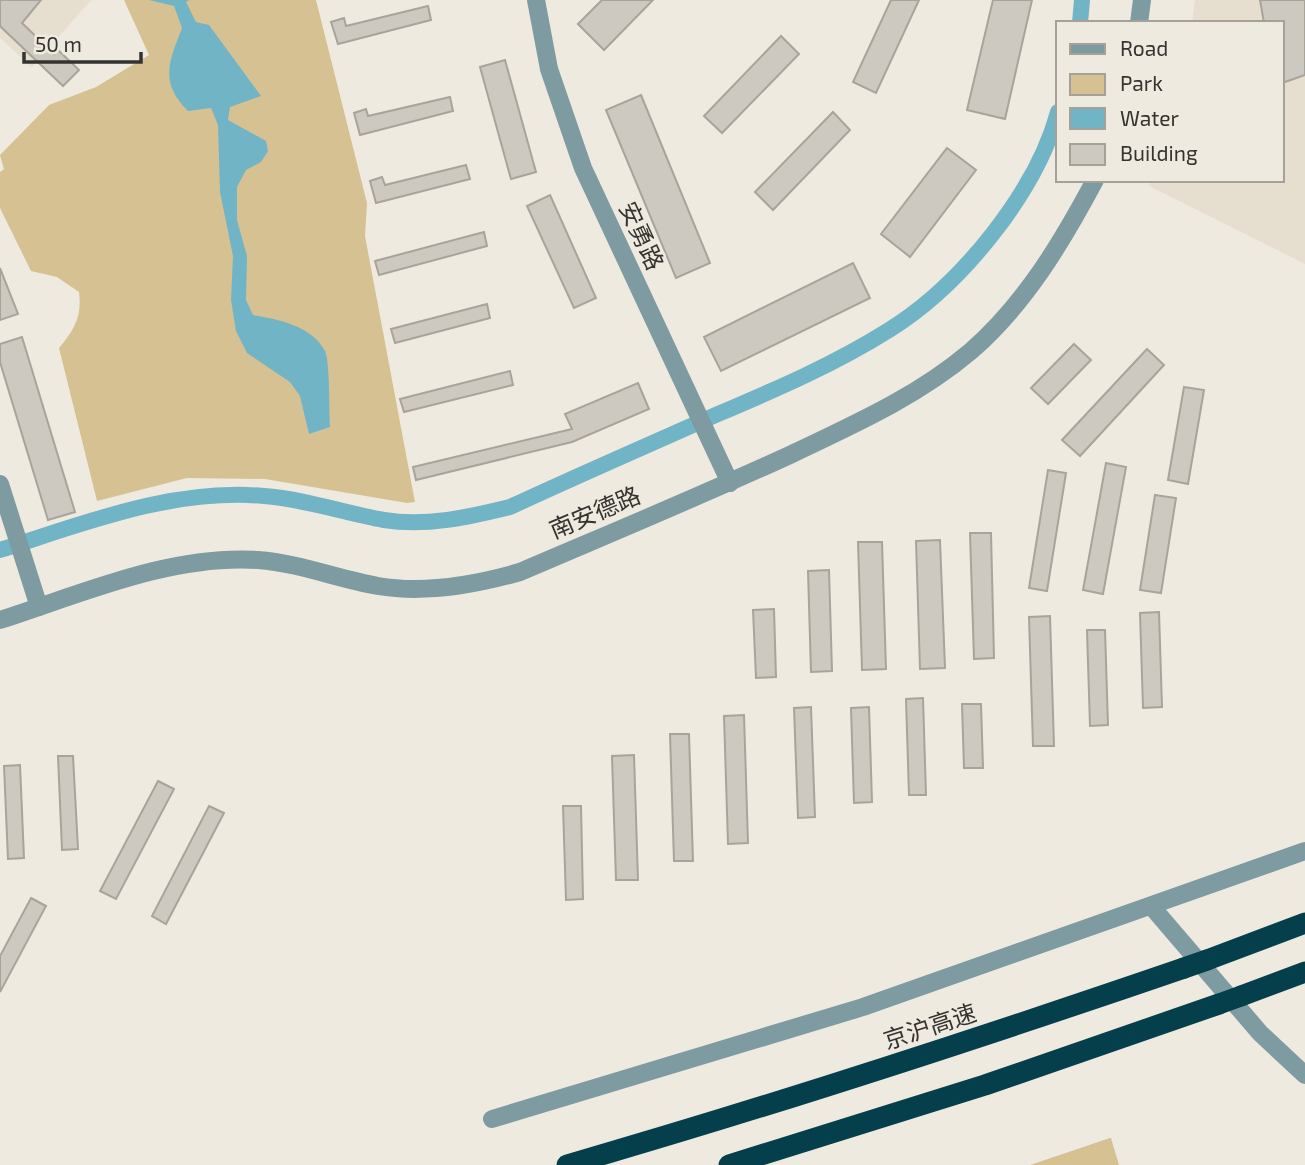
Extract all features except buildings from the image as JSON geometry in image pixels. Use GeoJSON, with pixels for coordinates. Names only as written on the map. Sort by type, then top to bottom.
{"type":"FeatureCollection","features":[{"type":"Feature","properties":{"kind":"highway","name":"京沪高速"},"geometry":{"type":"LineString","coordinates":[[567,1165],[733,1117],[970,1042],[1305,923]]}},
{"type":"Feature","properties":{"kind":"highway"},"geometry":{"type":"LineString","coordinates":[[729,1165],[985,1086],[1305,972]]}},
{"type":"Feature","properties":{"kind":"street","name":"安勇路"},"geometry":{"type":"LineString","coordinates":[[536,0],[550,69],[583,168],[730,483]]}},
{"type":"Feature","properties":{"kind":"street"},"geometry":{"type":"LineString","coordinates":[[1139,21],[1142,0]]}},
{"type":"Feature","properties":{"kind":"street","name":"南安德路"},"geometry":{"type":"LineString","coordinates":[[0,620],[147,574],[223,559],[259,560],[297,566],[380,586],[447,587],[484,582],[520,572],[730,483],[864,420],[917,391],[972,349],[1039,276],[1067,234],[1094,182]]}},
{"type":"Feature","properties":{"kind":"street"},"geometry":{"type":"LineString","coordinates":[[0,484],[39,607]]}},
{"type":"Feature","properties":{"kind":"street"},"geometry":{"type":"LineString","coordinates":[[492,1119],[863,1007],[1305,851]]}},
{"type":"Feature","properties":{"kind":"street"},"geometry":{"type":"LineString","coordinates":[[1152,907],[1260,1034],[1305,1075]]}},
{"type":"Feature","properties":{"kind":"shaded area"},"geometry":{"type":"Polygon","coordinates":[[[0,0],[91,0],[32,67],[0,38],[0,0]]]}},
{"type":"Feature","properties":{"kind":"shaded area"},"geometry":{"type":"Polygon","coordinates":[[[1195,0],[1305,0],[1305,264],[1149,186],[1151,182],[1284,182],[1284,21],[1192,21],[1195,0]]]}},
{"type":"Feature","properties":{"kind":"green space"},"geometry":{"type":"Polygon","coordinates":[[[124,0],[316,0],[367,203],[365,236],[415,502],[407,503],[265,479],[187,478],[97,501],[59,348],[76,322],[79,292],[57,277],[31,271],[0,208],[0,172],[4,169],[0,155],[49,105],[96,87],[149,55],[124,0]]]}},
{"type":"Feature","properties":{"kind":"green space"},"geometry":{"type":"Polygon","coordinates":[[[1110,1138],[1119,1165],[1030,1165],[1110,1138]]]}},
{"type":"Feature","properties":{"kind":"water"},"geometry":{"type":"Polygon","coordinates":[[[149,0],[189,0],[186,2],[196,22],[209,25],[261,96],[230,107],[228,120],[266,141],[268,151],[261,162],[246,170],[237,187],[237,220],[247,256],[246,300],[253,315],[294,325],[312,335],[325,351],[330,427],[309,434],[300,396],[290,382],[247,353],[236,331],[231,300],[233,256],[220,192],[218,125],[211,108],[188,111],[173,91],[169,71],[182,28],[174,6],[149,0]]]}},
{"type":"Feature","properties":{"kind":"waterway"},"geometry":{"type":"LineString","coordinates":[[1080,21],[1082,0]]}},
{"type":"Feature","properties":{"kind":"waterway"},"geometry":{"type":"LineString","coordinates":[[0,550],[130,510],[196,497],[264,496],[400,522],[447,520],[510,507],[805,375],[869,342],[916,311],[968,263],[1014,205],[1047,143],[1056,118]]}}]}
